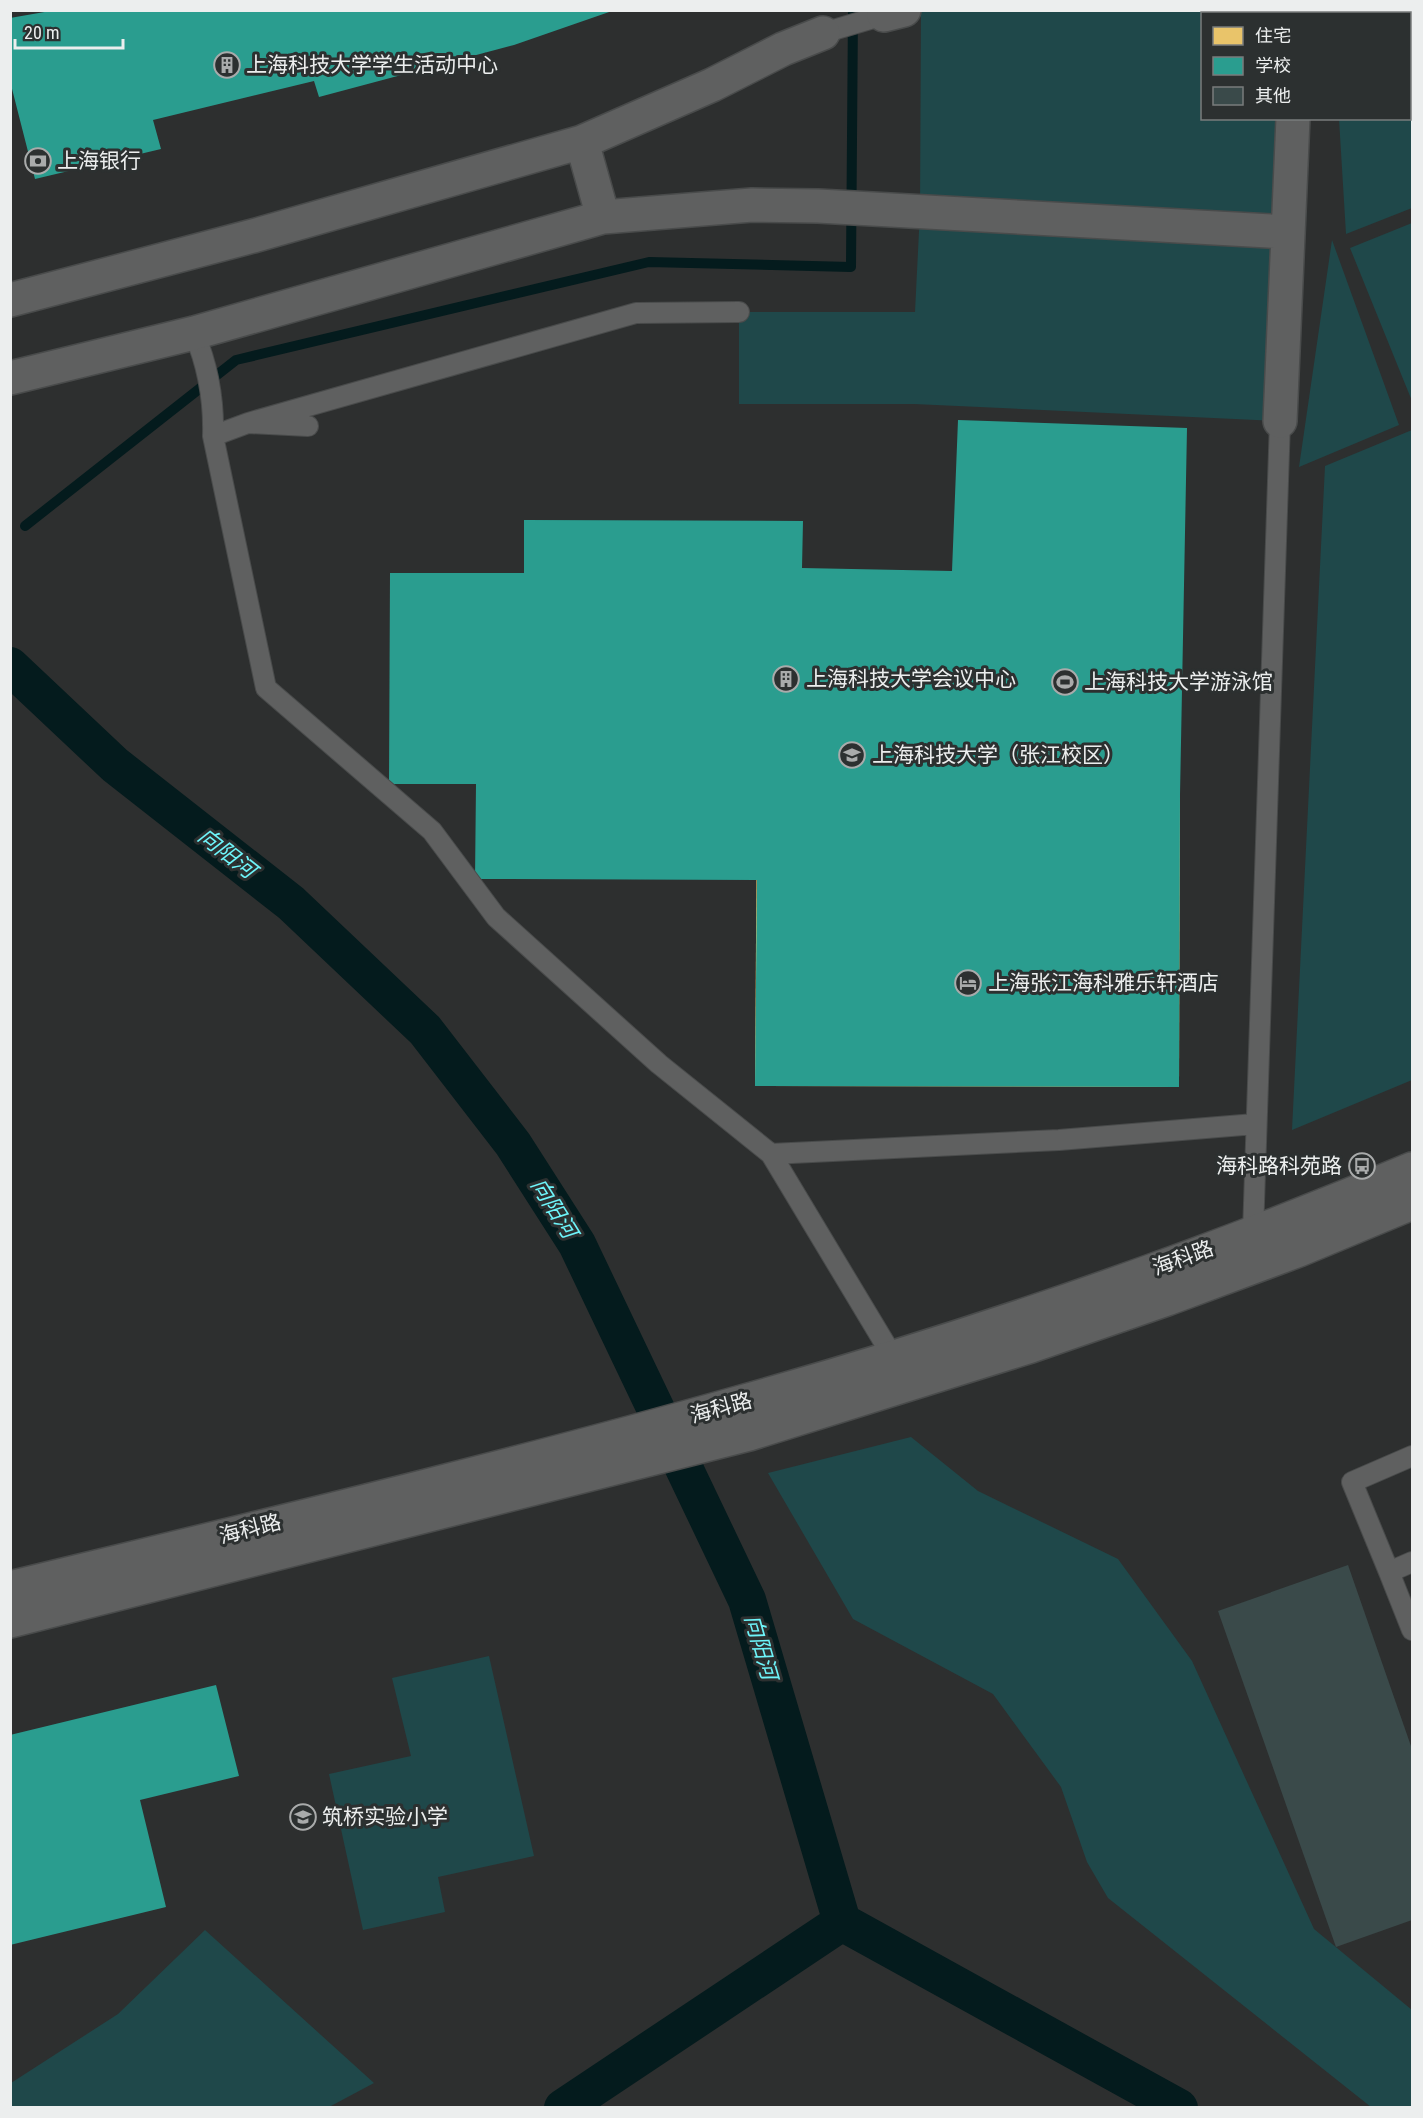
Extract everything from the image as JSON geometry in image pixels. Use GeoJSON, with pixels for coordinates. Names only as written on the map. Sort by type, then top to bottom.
{"type":"FeatureCollection","features":[{"type":"Feature","properties":{"kind":"street"},"geometry":{"type":"LineString","coordinates":[[10,300],[253,236],[582,142],[712,85],[783,49],[824,33]]}},
{"type":"Feature","properties":{"kind":"street"},"geometry":{"type":"LineString","coordinates":[[1280,421],[1293,120]]}},
{"type":"Feature","properties":{"kind":"street"},"geometry":{"type":"LineString","coordinates":[[582,142],[603,217]]}},
{"type":"Feature","properties":{"kind":"street"},"geometry":{"type":"LineString","coordinates":[[10,378],[199,344],[603,217],[752,205],[818,206],[1288,232]]}},
{"type":"Feature","properties":{"kind":"street","name":"海科路"},"geometry":{"type":"LineString","coordinates":[[10,1588],[735,1405],[1021,1316],[1252,1233],[1413,1169]]}},
{"type":"Feature","properties":{"kind":"street","name":"海科路"},"geometry":{"type":"LineString","coordinates":[[10,1621],[548,1487],[749,1434],[923,1381],[1167,1299],[1413,1203]]}},
{"type":"Feature","properties":{"kind":"lane"},"geometry":{"type":"LineString","coordinates":[[824,33],[894,13]]}},
{"type":"Feature","properties":{"kind":"lane"},"geometry":{"type":"LineString","coordinates":[[213,436],[248,423],[636,313],[739,312]]}},
{"type":"Feature","properties":{"kind":"lane"},"geometry":{"type":"LineString","coordinates":[[199,344],[214,407],[213,436],[266,688],[432,831],[496,918],[660,1064],[771,1154],[893,1357]]}},
{"type":"Feature","properties":{"kind":"lane"},"geometry":{"type":"LineString","coordinates":[[1252,1233],[1280,421]]}},
{"type":"Feature","properties":{"kind":"lane"},"geometry":{"type":"LineString","coordinates":[[248,423],[308,426]]}},
{"type":"Feature","properties":{"kind":"lane"},"geometry":{"type":"LineString","coordinates":[[771,1154],[1059,1140],[1255,1124]]}},
{"type":"Feature","properties":{"kind":"lane"},"geometry":{"type":"LineString","coordinates":[[1413,1456],[1352,1482],[1413,1630]]}},
{"type":"Feature","properties":{"kind":"lane"},"geometry":{"type":"LineString","coordinates":[[1389,1572],[1413,1562]]}},
{"type":"Feature","properties":{"kind":"shaded area"},"geometry":{"type":"Polygon","coordinates":[[[921,11],[1307,11],[1201,12],[1201,120],[1293,120],[1280,421],[914,404],[739,404],[739,312],[915,312],[920,211],[921,11]]]}},
{"type":"Feature","properties":{"kind":"shaded area"},"geometry":{"type":"Polygon","coordinates":[[[1412,11],[1412,208],[1346,234],[1339,120],[1411,120],[1411,12],[1333,12],[1412,11]]]}},
{"type":"Feature","properties":{"kind":"shaded area"},"geometry":{"type":"Polygon","coordinates":[[[1412,223],[1412,401],[1350,248],[1412,223]]]}},
{"type":"Feature","properties":{"kind":"shaded area"},"geometry":{"type":"Polygon","coordinates":[[[1332,240],[1399,425],[1299,467],[1332,240]]]}},
{"type":"Feature","properties":{"kind":"shaded area"},"geometry":{"type":"Polygon","coordinates":[[[1412,430],[1412,1080],[1292,1130],[1325,466],[1412,430]]]}},
{"type":"Feature","properties":{"kind":"shaded area"},"geometry":{"type":"Polygon","coordinates":[[[911,1437],[978,1491],[1118,1559],[1192,1661],[1314,1929],[1412,2010],[1412,2107],[1371,2107],[1108,1898],[1087,1862],[1061,1787],[993,1694],[853,1619],[768,1473],[911,1437]]]}},
{"type":"Feature","properties":{"kind":"shaded area"},"geometry":{"type":"Polygon","coordinates":[[[489,1656],[534,1856],[438,1877],[445,1912],[363,1930],[329,1774],[411,1756],[392,1678],[489,1656]]]}},
{"type":"Feature","properties":{"kind":"shaded area"},"geometry":{"type":"Polygon","coordinates":[[[205,1930],[374,2083],[329,2107],[11,2107],[11,2083],[118,2014],[205,1930]]]}},
{"type":"Feature","properties":{"kind":"building: 住宅","name":"上海张江海科雅乐轩酒店"},"geometry":{"type":"Polygon","coordinates":[[[757,794],[1180,795],[1179,1087],[755,1086],[757,794]]]}},
{"type":"Feature","properties":{"kind":"building: 学校","name":"上海科技大学学生活动中心"},"geometry":{"type":"Polygon","coordinates":[[[56,10],[612,11],[514,45],[319,97],[314,81],[153,120],[161,149],[35,179],[10,81],[10,18],[56,10]]]}},
{"type":"Feature","properties":{"kind":"building: 学校","name":"上海科技大学会议中心"},"geometry":{"type":"Polygon","coordinates":[[[958,420],[1187,428],[1180,795],[1179,1087],[755,1086],[757,880],[475,879],[476,784],[389,784],[390,573],[524,573],[524,520],[803,521],[802,568],[952,571],[958,420]]]}},
{"type":"Feature","properties":{"kind":"building: 学校"},"geometry":{"type":"Polygon","coordinates":[[[216,1685],[239,1776],[140,1800],[166,1907],[10,1945],[10,1735],[216,1685]]]}},
{"type":"Feature","properties":{"kind":"building: 其他"},"geometry":{"type":"Polygon","coordinates":[[[1348,1565],[1412,1749],[1412,1920],[1336,1947],[1218,1611],[1348,1565]]]}},
{"type":"Feature","properties":{"kind":"waterway"},"geometry":{"type":"LineString","coordinates":[[25,526],[236,360],[649,262],[851,267],[853,10]]}},
{"type":"Feature","properties":{"kind":"waterway","name":"向阳河"},"geometry":{"type":"LineString","coordinates":[[10,666],[115,765],[291,903],[425,1030],[513,1144],[577,1244],[747,1600],[842,1922]]}},
{"type":"Feature","properties":{"kind":"waterway"},"geometry":{"type":"LineString","coordinates":[[563,2108],[842,1922],[1179,2108]]}},
{"type":"Feature","properties":{"kind":"place","name":"上海科技大学学生活动中心"},"geometry":{"type":"Point","coordinates":[227,65]}},
{"type":"Feature","properties":{"kind":"place","name":"上海银行"},"geometry":{"type":"Point","coordinates":[38,161]}},
{"type":"Feature","properties":{"kind":"place","name":"上海科技大学会议中心"},"geometry":{"type":"Point","coordinates":[786,679]}},
{"type":"Feature","properties":{"kind":"place","name":"上海科技大学游泳馆"},"geometry":{"type":"Point","coordinates":[1065,682]}},
{"type":"Feature","properties":{"kind":"place","name":"上海科技大学（张江校区）"},"geometry":{"type":"Point","coordinates":[852,755]}},
{"type":"Feature","properties":{"kind":"place","name":"上海张江海科雅乐轩酒店"},"geometry":{"type":"Point","coordinates":[968,983]}},
{"type":"Feature","properties":{"kind":"place","name":"海科路科苑路"},"geometry":{"type":"Point","coordinates":[1362,1166]}},
{"type":"Feature","properties":{"kind":"place","name":"筑桥实验小学"},"geometry":{"type":"Point","coordinates":[303,1817]}}]}
